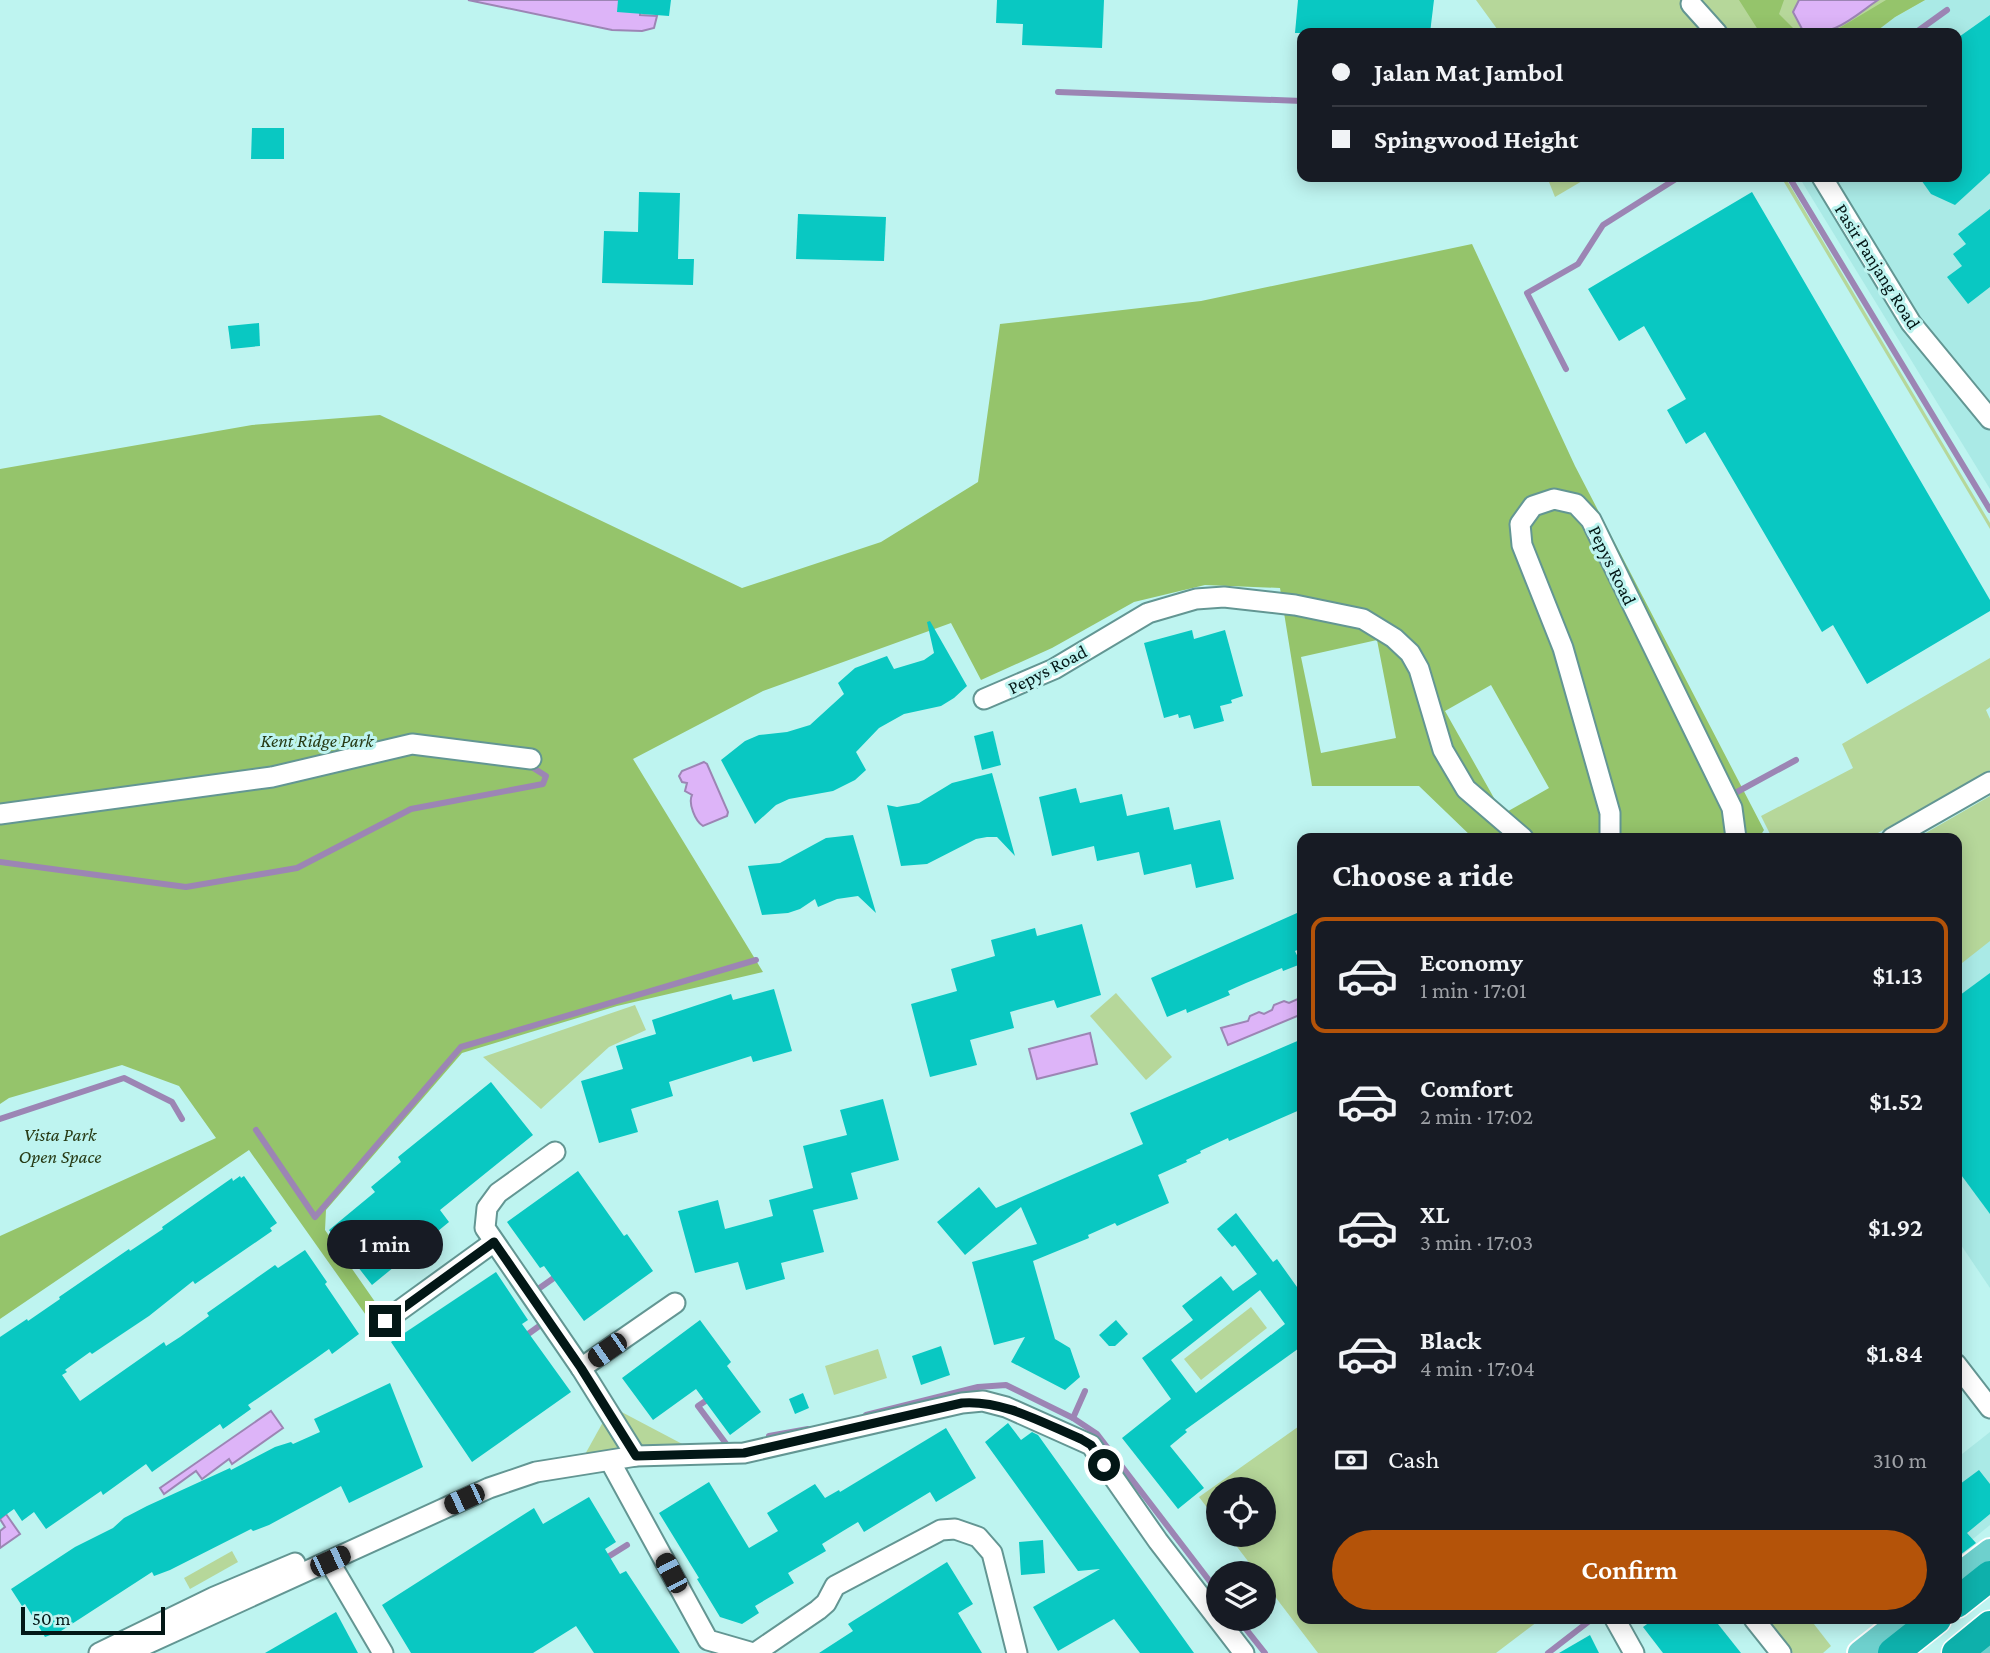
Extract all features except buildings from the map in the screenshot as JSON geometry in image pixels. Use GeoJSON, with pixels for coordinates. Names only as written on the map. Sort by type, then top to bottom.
{"type":"FeatureCollection","features":[{"type":"Feature","properties":{"kind":"highway"},"geometry":{"type":"LineString","coordinates":[[1962,1598],[1990,1576]]}},
{"type":"Feature","properties":{"kind":"highway"},"geometry":{"type":"LineString","coordinates":[[1893,1653],[1930,1624]]}},
{"type":"Feature","properties":{"kind":"highway"},"geometry":{"type":"LineString","coordinates":[[1956,1653],[1990,1626]]}},
{"type":"Feature","properties":{"kind":"main road"},"geometry":{"type":"LineString","coordinates":[[1962,1572],[1990,1551]]}},
{"type":"Feature","properties":{"kind":"main road"},"geometry":{"type":"LineString","coordinates":[[1860,1653],[1897,1624]]}},
{"type":"Feature","properties":{"kind":"main road"},"geometry":{"type":"LineString","coordinates":[[1984,1653],[1990,1648]]}},
{"type":"Feature","properties":{"kind":"street"},"geometry":{"type":"LineString","coordinates":[[1691,4],[1713,28]]}},
{"type":"Feature","properties":{"kind":"street","name":"Pasir Panjang Road"},"geometry":{"type":"LineString","coordinates":[[1825,182],[1911,323],[1990,419]]}},
{"type":"Feature","properties":{"kind":"street","name":"Pepys Road"},"geometry":{"type":"LineString","coordinates":[[1610,833],[1610,813],[1563,648],[1522,545],[1520,524],[1533,506],[1554,499],[1576,504],[1591,520],[1732,808],[1735,833]]}},
{"type":"Feature","properties":{"kind":"street","name":"Pepys Road"},"geometry":{"type":"LineString","coordinates":[[984,699],[1054,669],[1148,613],[1173,604],[1224,597],[1296,605],[1363,619],[1394,638],[1410,653],[1419,669],[1443,750],[1466,789],[1517,833]]}},
{"type":"Feature","properties":{"kind":"street"},"geometry":{"type":"LineString","coordinates":[[0,814],[272,777],[412,744],[531,759]]}},
{"type":"Feature","properties":{"kind":"street"},"geometry":{"type":"LineString","coordinates":[[1901,833],[1990,782]]}},
{"type":"Feature","properties":{"kind":"street"},"geometry":{"type":"LineString","coordinates":[[555,1152],[498,1193],[487,1208],[485,1228],[581,1368],[636,1456]]}},
{"type":"Feature","properties":{"kind":"street"},"geometry":{"type":"LineString","coordinates":[[385,1321],[494,1242]]}},
{"type":"Feature","properties":{"kind":"street"},"geometry":{"type":"LineString","coordinates":[[581,1368],[675,1303]]}},
{"type":"Feature","properties":{"kind":"street"},"geometry":{"type":"LineString","coordinates":[[1962,1372],[1990,1408]]}},
{"type":"Feature","properties":{"kind":"street"},"geometry":{"type":"LineString","coordinates":[[127,1653],[489,1488],[536,1472],[636,1456],[744,1453],[962,1403],[983,1401],[1006,1407],[1091,1445],[1158,1541],[1244,1653]]}},
{"type":"Feature","properties":{"kind":"street"},"geometry":{"type":"LineString","coordinates":[[610,1461],[708,1640],[754,1653],[818,1610],[835,1586],[941,1530],[955,1530],[978,1537],[992,1553],[1017,1653]]}},
{"type":"Feature","properties":{"kind":"street"},"geometry":{"type":"LineString","coordinates":[[99,1653],[214,1597],[480,1478]]}},
{"type":"Feature","properties":{"kind":"street"},"geometry":{"type":"LineString","coordinates":[[330,1561],[383,1653]]}},
{"type":"Feature","properties":{"kind":"street"},"geometry":{"type":"LineString","coordinates":[[1618,1624],[1633,1653]]}},
{"type":"Feature","properties":{"kind":"street"},"geometry":{"type":"LineString","coordinates":[[1758,1624],[1781,1653]]}},
{"type":"Feature","properties":{"kind":"shaded area"},"geometry":{"type":"Polygon","coordinates":[[[468,0],[641,0],[640,15],[657,16],[654,28],[642,31],[612,30],[468,0]]]}},
{"type":"Feature","properties":{"kind":"shaded area"},"geometry":{"type":"Polygon","coordinates":[[[1799,0],[1878,0],[1835,28],[1801,28],[1793,12],[1799,0]]]}},
{"type":"Feature","properties":{"kind":"shaded area"},"geometry":{"type":"Polygon","coordinates":[[[1925,0],[1990,0],[1990,489],[1802,182],[1962,182],[1962,28],[1881,28],[1925,0]]]}},
{"type":"Feature","properties":{"kind":"shaded area"},"geometry":{"type":"Polygon","coordinates":[[[704,762],[728,812],[727,816],[703,826],[693,812],[692,795],[685,791],[687,783],[682,782],[679,776],[682,771],[704,762]]]}},
{"type":"Feature","properties":{"kind":"shaded area"},"geometry":{"type":"Polygon","coordinates":[[[1990,936],[1990,1288],[1962,1246],[1962,959],[1990,936]]]}},
{"type":"Feature","properties":{"kind":"shaded area"},"geometry":{"type":"Polygon","coordinates":[[[1297,999],[1297,1016],[1228,1045],[1221,1028],[1248,1021],[1250,1016],[1259,1012],[1264,1014],[1284,1001],[1289,1003],[1297,999]]]}},
{"type":"Feature","properties":{"kind":"shaded area"},"geometry":{"type":"Polygon","coordinates":[[[1090,1033],[1097,1064],[1037,1079],[1029,1049],[1090,1033]]]}},
{"type":"Feature","properties":{"kind":"shaded area"},"geometry":{"type":"Polygon","coordinates":[[[271,1411],[283,1428],[232,1464],[229,1459],[202,1479],[196,1471],[164,1494],[160,1488],[271,1411]]]}},
{"type":"Feature","properties":{"kind":"shaded area"},"geometry":{"type":"Polygon","coordinates":[[[1990,1432],[1990,1525],[1962,1548],[1962,1454],[1990,1432]]]}},
{"type":"Feature","properties":{"kind":"shaded area"},"geometry":{"type":"Polygon","coordinates":[[[6,1514],[20,1534],[0,1548],[0,1531],[5,1527],[0,1519],[6,1514]]]}},
{"type":"Feature","properties":{"kind":"green space"},"geometry":{"type":"Polygon","coordinates":[[[1476,0],[1925,0],[1881,28],[1496,28],[1476,0]]]}},
{"type":"Feature","properties":{"kind":"green space"},"geometry":{"type":"Polygon","coordinates":[[[1739,0],[1784,0],[1779,14],[1793,28],[1757,28],[1739,0]]]}},
{"type":"Feature","properties":{"kind":"green space"},"geometry":{"type":"Polygon","coordinates":[[[1886,0],[1925,0],[1881,28],[1839,28],[1886,0]]]}},
{"type":"Feature","properties":{"kind":"green space"},"geometry":{"type":"Polygon","coordinates":[[[1549,182],[1580,182],[1555,197],[1549,182]]]}},
{"type":"Feature","properties":{"kind":"green space"},"geometry":{"type":"Polygon","coordinates":[[[1784,182],[1788,182],[1990,523],[1990,529],[1784,182]]]}},
{"type":"Feature","properties":{"kind":"green space","name":"Kent Ridge Park"},"geometry":{"type":"Polygon","coordinates":[[[1472,244],[1575,466],[1764,830],[1762,833],[1468,833],[1419,786],[1312,786],[1280,588],[1205,585],[1134,602],[1052,648],[981,680],[951,623],[763,691],[633,759],[763,972],[617,1006],[462,1053],[326,1210],[325,1230],[380,1309],[368,1318],[249,1150],[0,1319],[0,1236],[216,1138],[179,1086],[122,1065],[9,1098],[0,1104],[0,469],[252,425],[380,415],[742,588],[881,542],[978,482],[1000,324],[1201,301],[1472,244]],[[1377,640],[1301,657],[1321,753],[1396,738],[1377,640]],[[1491,685],[1445,711],[1503,814],[1549,788],[1491,685]]]}},
{"type":"Feature","properties":{"kind":"green space"},"geometry":{"type":"Polygon","coordinates":[[[1990,658],[1990,707],[1986,710],[1990,719],[1990,770],[1878,833],[1770,833],[1761,816],[1853,768],[1842,744],[1990,658]]]}},
{"type":"Feature","properties":{"kind":"green space"},"geometry":{"type":"Polygon","coordinates":[[[1990,796],[1990,941],[1962,963],[1962,833],[1926,833],[1990,796]]]}},
{"type":"Feature","properties":{"kind":"green space"},"geometry":{"type":"Polygon","coordinates":[[[1116,993],[1172,1057],[1146,1080],[1090,1016],[1116,993]]]}},
{"type":"Feature","properties":{"kind":"green space"},"geometry":{"type":"Polygon","coordinates":[[[635,1005],[646,1030],[609,1047],[541,1109],[483,1057],[635,1005]]]}},
{"type":"Feature","properties":{"kind":"green space"},"geometry":{"type":"Polygon","coordinates":[[[1251,1307],[1267,1328],[1201,1380],[1184,1359],[1251,1307]]]}},
{"type":"Feature","properties":{"kind":"green space"},"geometry":{"type":"Polygon","coordinates":[[[878,1349],[887,1378],[834,1395],[825,1366],[878,1349]]]}},
{"type":"Feature","properties":{"kind":"green space"},"geometry":{"type":"Polygon","coordinates":[[[614,1408],[688,1447],[640,1448],[614,1408]]]}},
{"type":"Feature","properties":{"kind":"green space"},"geometry":{"type":"Polygon","coordinates":[[[603,1422],[623,1451],[583,1458],[603,1422]]]}},
{"type":"Feature","properties":{"kind":"green space"},"geometry":{"type":"Polygon","coordinates":[[[1297,1428],[1297,1624],[1534,1624],[1496,1653],[1318,1653],[1276,1598],[1276,1561],[1248,1561],[1237,1547],[1276,1547],[1276,1477],[1227,1477],[1297,1428]]]}},
{"type":"Feature","properties":{"kind":"green space"},"geometry":{"type":"Polygon","coordinates":[[[1206,1492],[1206,1506],[1199,1497],[1206,1492]]]}},
{"type":"Feature","properties":{"kind":"green space"},"geometry":{"type":"Polygon","coordinates":[[[232,1551],[238,1562],[190,1589],[184,1578],[232,1551]]]}},
{"type":"Feature","properties":{"kind":"green space"},"geometry":{"type":"Polygon","coordinates":[[[1769,1624],[1814,1624],[1831,1646],[1823,1653],[1793,1653],[1769,1624]]]}},
{"type":"Feature","properties":{"kind":"waterway"},"geometry":{"type":"LineString","coordinates":[[1922,28],[1947,10]]}},
{"type":"Feature","properties":{"kind":"waterway"},"geometry":{"type":"LineString","coordinates":[[1058,92],[1297,101]]}},
{"type":"Feature","properties":{"kind":"waterway"},"geometry":{"type":"LineString","coordinates":[[1566,369],[1527,293],[1578,264],[1603,225],[1671,182]]}},
{"type":"Feature","properties":{"kind":"waterway"},"geometry":{"type":"LineString","coordinates":[[1792,182],[1990,510]]}},
{"type":"Feature","properties":{"kind":"waterway"},"geometry":{"type":"LineString","coordinates":[[1737,792],[1796,760]]}},
{"type":"Feature","properties":{"kind":"waterway"},"geometry":{"type":"LineString","coordinates":[[0,862],[186,887],[297,868],[411,809],[543,784],[546,776],[527,764]]}},
{"type":"Feature","properties":{"kind":"waterway"},"geometry":{"type":"LineString","coordinates":[[256,1130],[315,1217],[461,1047],[756,960]]}},
{"type":"Feature","properties":{"kind":"waterway"},"geometry":{"type":"LineString","coordinates":[[0,1119],[124,1078],[172,1102],[182,1119]]}},
{"type":"Feature","properties":{"kind":"waterway"},"geometry":{"type":"LineString","coordinates":[[534,1292],[558,1275]]}},
{"type":"Feature","properties":{"kind":"waterway"},"geometry":{"type":"LineString","coordinates":[[524,1337],[542,1324]]}},
{"type":"Feature","properties":{"kind":"waterway"},"geometry":{"type":"LineString","coordinates":[[866,1415],[978,1387],[1006,1385],[1073,1418],[1097,1434],[1206,1576]]}},
{"type":"Feature","properties":{"kind":"waterway"},"geometry":{"type":"LineString","coordinates":[[1073,1418],[1085,1391]]}},
{"type":"Feature","properties":{"kind":"waterway"},"geometry":{"type":"LineString","coordinates":[[710,1398],[698,1406],[727,1445]]}},
{"type":"Feature","properties":{"kind":"waterway"},"geometry":{"type":"LineString","coordinates":[[769,1436],[808,1429]]}},
{"type":"Feature","properties":{"kind":"waterway"},"geometry":{"type":"LineString","coordinates":[[603,1560],[627,1545]]}},
{"type":"Feature","properties":{"kind":"waterway"},"geometry":{"type":"LineString","coordinates":[[1548,1653],[1586,1624]]}},
{"type":"Feature","properties":{"kind":"waterway"},"geometry":{"type":"LineString","coordinates":[[1248,1631],[1265,1653]]}},
{"type":"Feature","properties":{"kind":"route"},"geometry":{"type":"LineString","coordinates":[[385,1321],[494,1242],[581,1368],[636,1456],[744,1453],[962,1403],[983,1401],[1006,1407],[1081,1439],[1091,1445],[1104,1465]]}},
{"type":"Feature","properties":{"kind":"park label","name":"Vista Park Open Space"},"geometry":{"type":"Point","coordinates":[60,1145]}}]}
